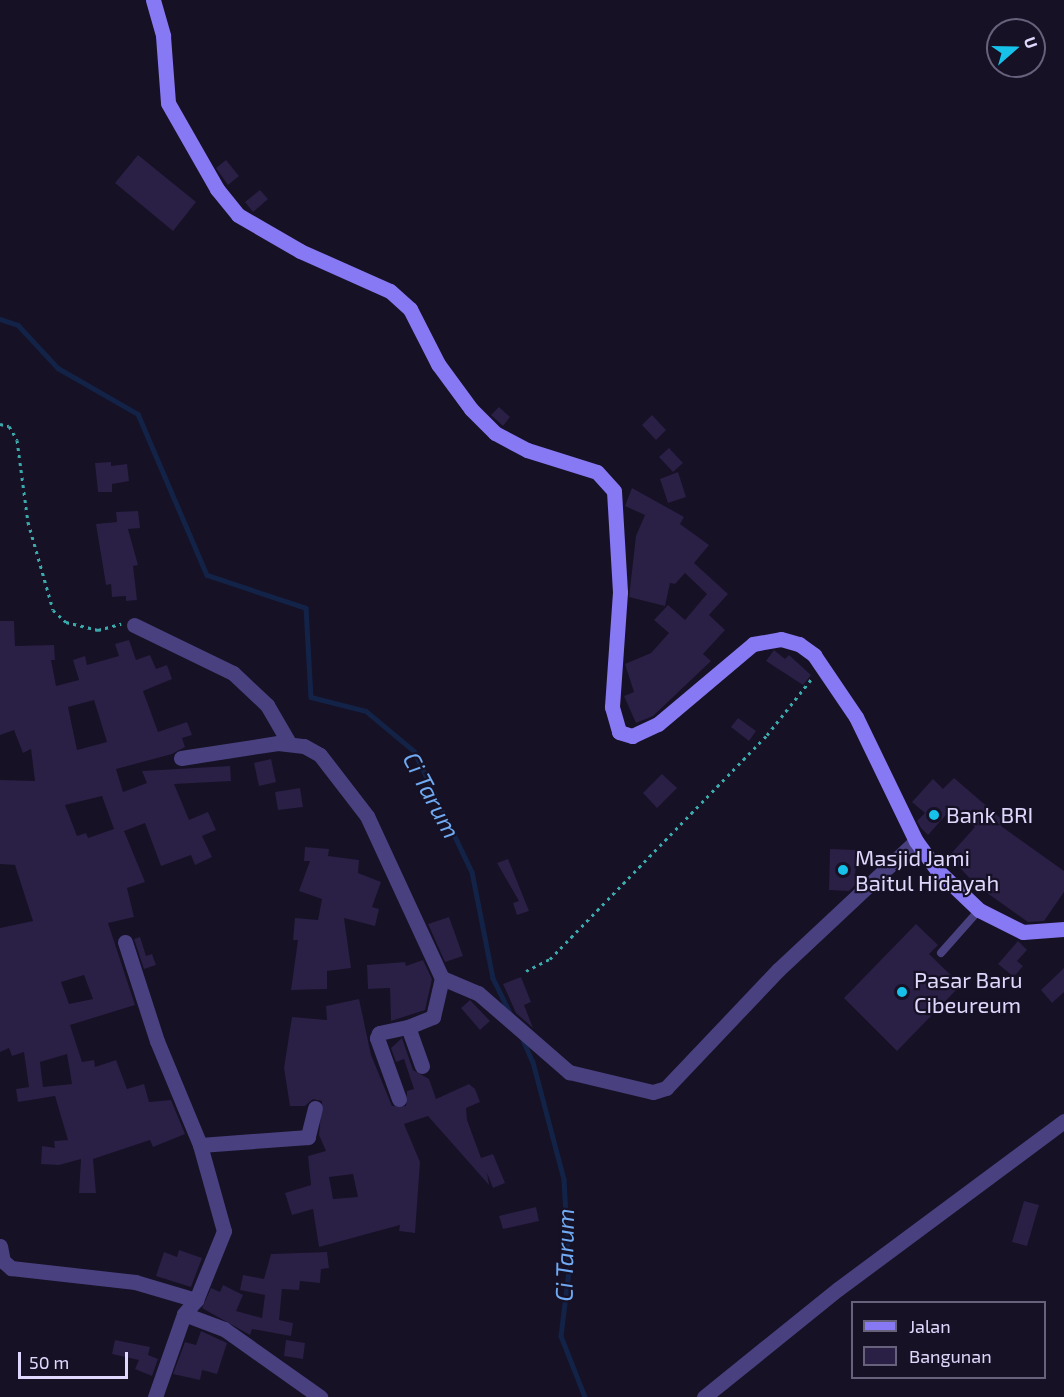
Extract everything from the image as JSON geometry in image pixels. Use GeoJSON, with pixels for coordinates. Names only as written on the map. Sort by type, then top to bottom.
{"type":"FeatureCollection","features":[{"type":"Feature","properties":{"kind":"main road"},"geometry":{"type":"LineString","coordinates":[[153,0],[163,36],[168,104],[217,189],[238,214],[300,251],[390,291],[410,309],[438,364],[464,400],[495,433],[527,450],[597,472],[614,491],[620,592],[612,707],[619,732],[640,734],[658,724],[734,656],[766,639],[799,644],[822,667],[856,717],[916,841],[937,870],[979,910],[1023,932],[1064,929]]}},
{"type":"Feature","properties":{"kind":"street"},"geometry":{"type":"LineString","coordinates":[[134,625],[233,673],[267,705],[289,743]]}},
{"type":"Feature","properties":{"kind":"street"},"geometry":{"type":"LineString","coordinates":[[182,758],[289,743],[320,755],[367,816],[442,978],[435,1014],[408,1027],[379,1033],[377,1038],[399,1098]]}},
{"type":"Feature","properties":{"kind":"street"},"geometry":{"type":"LineString","coordinates":[[442,978],[478,993],[554,1061],[570,1072],[653,1092],[666,1088],[778,970],[916,841]]}},
{"type":"Feature","properties":{"kind":"street"},"geometry":{"type":"LineString","coordinates":[[125,942],[157,1041],[200,1145],[224,1231],[196,1300],[184,1314],[155,1397]]}},
{"type":"Feature","properties":{"kind":"street"},"geometry":{"type":"LineString","coordinates":[[408,1027],[422,1066]]}},
{"type":"Feature","properties":{"kind":"street"},"geometry":{"type":"LineString","coordinates":[[200,1145],[308,1137],[315,1108]]}},
{"type":"Feature","properties":{"kind":"street"},"geometry":{"type":"LineString","coordinates":[[704,1397],[838,1289],[1064,1121]]}},
{"type":"Feature","properties":{"kind":"street"},"geometry":{"type":"LineString","coordinates":[[0,1246],[3,1261],[11,1268],[135,1282],[196,1300]]}},
{"type":"Feature","properties":{"kind":"street"},"geometry":{"type":"LineString","coordinates":[[184,1314],[224,1329],[320,1397]]}},
{"type":"Feature","properties":{"kind":"lane"},"geometry":{"type":"LineString","coordinates":[[941,953],[979,910]]}},
{"type":"Feature","properties":{"kind":"path"},"geometry":{"type":"LineString","coordinates":[[0,424],[9,426],[17,440],[28,522],[53,610],[66,622],[98,630],[134,625]]}},
{"type":"Feature","properties":{"kind":"path"},"geometry":{"type":"LineString","coordinates":[[526,971],[550,959],[579,930],[767,735],[822,667]]}},
{"type":"Feature","properties":{"kind":"building"},"geometry":{"type":"Polygon","coordinates":[[[138,155],[196,202],[173,231],[115,183],[138,155]]]}},
{"type":"Feature","properties":{"kind":"building"},"geometry":{"type":"Polygon","coordinates":[[[226,160],[239,176],[228,185],[216,168],[226,160]]]}},
{"type":"Feature","properties":{"kind":"building"},"geometry":{"type":"Polygon","coordinates":[[[260,190],[268,199],[253,212],[245,202],[260,190]]]}},
{"type":"Feature","properties":{"kind":"building"},"geometry":{"type":"Polygon","coordinates":[[[499,407],[510,417],[503,426],[491,415],[499,407]]]}},
{"type":"Feature","properties":{"kind":"building"},"geometry":{"type":"Polygon","coordinates":[[[652,415],[666,430],[656,440],[642,425],[652,415]]]}},
{"type":"Feature","properties":{"kind":"building"},"geometry":{"type":"Polygon","coordinates":[[[669,448],[683,463],[673,472],[659,457],[669,448]]]}},
{"type":"Feature","properties":{"kind":"building"},"geometry":{"type":"Polygon","coordinates":[[[111,462],[111,466],[127,464],[129,481],[112,484],[112,492],[98,492],[95,463],[111,462]]]}},
{"type":"Feature","properties":{"kind":"building"},"geometry":{"type":"Polygon","coordinates":[[[678,472],[686,497],[668,503],[660,479],[678,472]]]}},
{"type":"Feature","properties":{"kind":"building"},"geometry":{"type":"Polygon","coordinates":[[[632,488],[684,517],[680,524],[709,545],[694,563],[728,594],[709,615],[725,630],[703,654],[711,661],[653,716],[636,723],[624,696],[634,692],[625,664],[651,653],[669,633],[654,620],[668,605],[685,620],[707,594],[685,573],[675,584],[670,583],[665,606],[629,597],[636,536],[645,515],[625,506],[632,488]]]}},
{"type":"Feature","properties":{"kind":"building"},"geometry":{"type":"Polygon","coordinates":[[[138,511],[140,528],[128,529],[138,565],[133,566],[137,600],[126,601],[126,596],[112,597],[111,584],[106,585],[96,524],[117,522],[116,512],[138,511]]]}},
{"type":"Feature","properties":{"kind":"building"},"geometry":{"type":"Polygon","coordinates":[[[0,621],[14,621],[15,646],[54,645],[55,660],[51,660],[56,686],[79,680],[73,660],[85,656],[87,665],[119,656],[115,644],[129,640],[136,660],[150,655],[156,669],[167,665],[172,679],[143,691],[158,732],[187,722],[192,735],[182,738],[185,747],[172,754],[116,769],[123,792],[147,783],[142,771],[230,766],[231,781],[174,784],[189,820],[208,812],[216,830],[202,836],[212,857],[195,865],[191,855],[161,866],[145,823],[124,831],[145,882],[127,888],[134,917],[108,923],[135,1005],[70,1025],[82,1062],[94,1060],[95,1067],[116,1060],[127,1089],[144,1084],[149,1102],[171,1100],[185,1134],[153,1147],[150,1140],[93,1159],[96,1193],[79,1193],[81,1159],[59,1165],[41,1164],[42,1146],[55,1148],[54,1141],[68,1140],[55,1096],[18,1102],[16,1089],[29,1087],[24,1052],[12,1056],[9,1048],[0,1052],[0,928],[33,921],[15,865],[0,864],[0,780],[35,781],[31,749],[23,753],[14,730],[0,735],[0,621]],[[94,700],[68,707],[77,750],[107,742],[94,700]],[[102,796],[65,805],[77,836],[86,833],[88,838],[114,829],[102,796]],[[84,975],[61,982],[69,1004],[93,999],[84,975]],[[67,1054],[40,1062],[43,1087],[72,1084],[67,1054]]]}},
{"type":"Feature","properties":{"kind":"building"},"geometry":{"type":"Polygon","coordinates":[[[774,650],[785,659],[789,655],[811,675],[803,685],[766,661],[774,650]]]}},
{"type":"Feature","properties":{"kind":"building"},"geometry":{"type":"Polygon","coordinates":[[[738,718],[756,731],[749,741],[731,727],[738,718]]]}},
{"type":"Feature","properties":{"kind":"building"},"geometry":{"type":"Polygon","coordinates":[[[271,759],[276,782],[259,786],[254,763],[271,759]]]}},
{"type":"Feature","properties":{"kind":"building"},"geometry":{"type":"Polygon","coordinates":[[[662,774],[677,788],[657,808],[643,793],[662,774]]]}},
{"type":"Feature","properties":{"kind":"building"},"geometry":{"type":"Polygon","coordinates":[[[954,778],[1005,822],[1001,826],[1064,871],[1064,892],[1044,921],[1028,922],[976,885],[949,856],[975,827],[953,807],[928,835],[921,828],[917,821],[925,813],[912,802],[933,779],[943,789],[954,778]]]}},
{"type":"Feature","properties":{"kind":"building"},"geometry":{"type":"Polygon","coordinates":[[[300,788],[303,807],[278,810],[275,792],[300,788]]]}},
{"type":"Feature","properties":{"kind":"building"},"geometry":{"type":"Polygon","coordinates":[[[305,847],[329,849],[328,856],[359,860],[358,873],[381,882],[372,907],[379,909],[375,926],[344,918],[351,968],[327,971],[327,989],[291,990],[298,940],[293,940],[295,918],[318,920],[322,899],[299,891],[310,861],[304,861],[305,847]]]}},
{"type":"Feature","properties":{"kind":"building","name":"Masjid Jami Baitul Hidayah"},"geometry":{"type":"Polygon","coordinates":[[[830,849],[856,850],[855,885],[849,891],[829,890],[830,849]]]}},
{"type":"Feature","properties":{"kind":"building"},"geometry":{"type":"Polygon","coordinates":[[[508,859],[529,911],[517,915],[513,903],[519,901],[497,863],[508,859]]]}},
{"type":"Feature","properties":{"kind":"building"},"geometry":{"type":"Polygon","coordinates":[[[449,917],[463,956],[445,962],[428,924],[449,917]]]}},
{"type":"Feature","properties":{"kind":"building","name":"Pasar Baru Cibeureum"},"geometry":{"type":"Polygon","coordinates":[[[916,924],[938,945],[929,954],[961,985],[897,1051],[844,998],[916,924]]]}},
{"type":"Feature","properties":{"kind":"building"},"geometry":{"type":"Polygon","coordinates":[[[140,937],[146,956],[152,954],[156,965],[144,969],[134,939],[140,937]]]}},
{"type":"Feature","properties":{"kind":"building"},"geometry":{"type":"Polygon","coordinates":[[[1018,941],[1027,950],[1017,961],[1023,966],[1014,977],[998,964],[1018,941]]]}},
{"type":"Feature","properties":{"kind":"building"},"geometry":{"type":"Polygon","coordinates":[[[423,960],[432,979],[425,1010],[391,1021],[390,988],[368,989],[367,965],[405,962],[406,966],[423,960]]]}},
{"type":"Feature","properties":{"kind":"building"},"geometry":{"type":"Polygon","coordinates":[[[1064,968],[1064,992],[1052,1003],[1041,990],[1064,968]]]}},
{"type":"Feature","properties":{"kind":"building"},"geometry":{"type":"Polygon","coordinates":[[[521,977],[531,1002],[524,1005],[533,1028],[516,1013],[503,984],[521,977]]]}},
{"type":"Feature","properties":{"kind":"building"},"geometry":{"type":"Polygon","coordinates":[[[359,999],[371,1055],[392,1106],[406,1106],[407,1091],[414,1089],[404,1059],[396,1062],[391,1048],[402,1038],[413,1070],[429,1079],[436,1099],[469,1084],[475,1089],[480,1102],[466,1108],[467,1120],[481,1158],[493,1154],[505,1183],[493,1188],[487,1173],[489,1185],[428,1116],[404,1124],[420,1162],[415,1233],[399,1231],[400,1225],[319,1247],[313,1209],[292,1215],[285,1193],[311,1185],[308,1156],[326,1151],[319,1135],[322,1101],[313,1099],[305,1106],[290,1106],[284,1068],[292,1017],[327,1020],[326,1006],[359,999]],[[353,1174],[329,1177],[333,1199],[358,1197],[353,1174]]]}},
{"type":"Feature","properties":{"kind":"building"},"geometry":{"type":"Polygon","coordinates":[[[470,1000],[490,1021],[480,1030],[461,1008],[470,1000]]]}},
{"type":"Feature","properties":{"kind":"building"},"geometry":{"type":"Polygon","coordinates":[[[1024,1201],[1039,1205],[1027,1246],[1012,1242],[1024,1201]]]}},
{"type":"Feature","properties":{"kind":"building"},"geometry":{"type":"Polygon","coordinates":[[[536,1207],[539,1221],[503,1229],[499,1216],[536,1207]]]}},
{"type":"Feature","properties":{"kind":"building"},"geometry":{"type":"Polygon","coordinates":[[[179,1250],[202,1258],[191,1287],[156,1276],[164,1252],[177,1257],[179,1250]]]}},
{"type":"Feature","properties":{"kind":"building"},"geometry":{"type":"Polygon","coordinates":[[[327,1252],[329,1268],[321,1269],[320,1283],[300,1281],[299,1290],[282,1289],[279,1320],[293,1323],[291,1336],[252,1329],[250,1335],[202,1308],[211,1288],[220,1292],[223,1285],[243,1295],[236,1311],[262,1318],[265,1295],[240,1290],[243,1275],[264,1279],[271,1254],[327,1252]]]}},
{"type":"Feature","properties":{"kind":"building"},"geometry":{"type":"Polygon","coordinates":[[[201,1331],[227,1343],[217,1374],[202,1370],[200,1380],[173,1374],[185,1342],[196,1345],[201,1331]]]}},
{"type":"Feature","properties":{"kind":"building"},"geometry":{"type":"Polygon","coordinates":[[[115,1340],[150,1347],[148,1355],[158,1359],[152,1376],[135,1369],[139,1360],[112,1354],[115,1340]]]}},
{"type":"Feature","properties":{"kind":"building"},"geometry":{"type":"Polygon","coordinates":[[[286,1340],[305,1343],[303,1359],[284,1356],[286,1340]]]}},
{"type":"Feature","properties":{"kind":"waterway","name":"Ci Tarum"},"geometry":{"type":"LineString","coordinates":[[0,319],[18,325],[58,368],[138,414],[207,575],[306,608],[311,697],[366,711],[414,751],[472,872],[493,978],[510,1013]]}},
{"type":"Feature","properties":{"kind":"waterway","name":"Ci Tarum"},"geometry":{"type":"LineString","coordinates":[[523,1040],[533,1062],[564,1179],[569,1271],[561,1336],[585,1397]]}},
{"type":"Feature","properties":{"kind":"place","name":"Bank BRI"},"geometry":{"type":"Point","coordinates":[934,815]}},
{"type":"Feature","properties":{"kind":"place","name":"Masjid Jami Baitul Hidayah"},"geometry":{"type":"Point","coordinates":[843,870]}},
{"type":"Feature","properties":{"kind":"place","name":"Pasar Baru Cibeureum"},"geometry":{"type":"Point","coordinates":[902,992]}}]}
